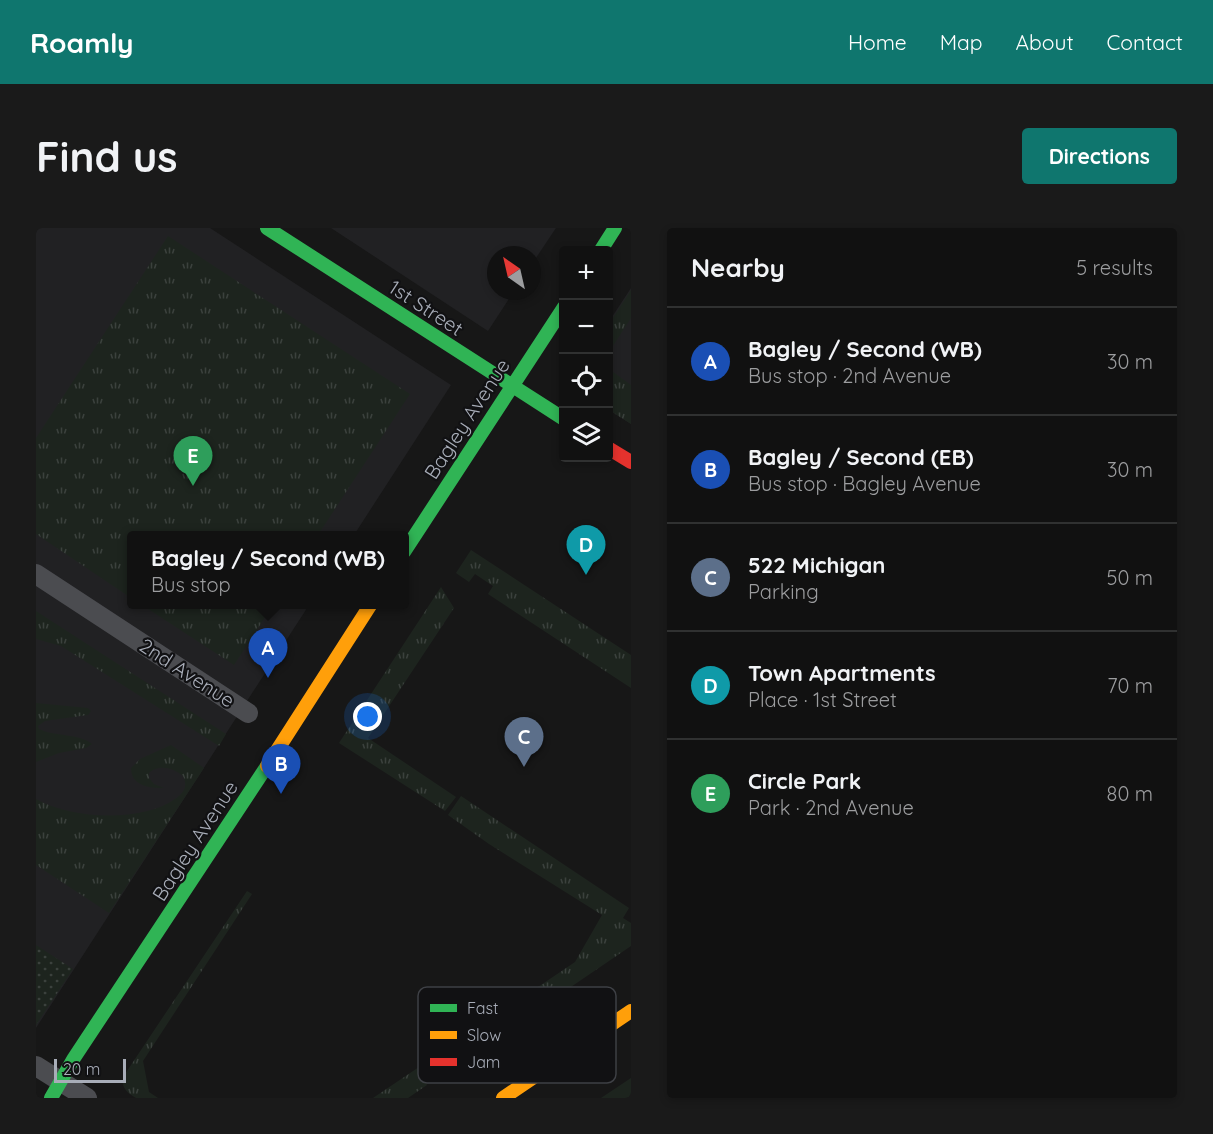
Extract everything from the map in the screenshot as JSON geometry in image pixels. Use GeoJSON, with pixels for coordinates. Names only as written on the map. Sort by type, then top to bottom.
{"type":"FeatureCollection","features":[{"type":"Feature","properties":{"kind":"street","name":"1st Street"},"geometry":{"type":"LineString","coordinates":[[267,228],[559,416]]}},
{"type":"Feature","properties":{"kind":"street"},"geometry":{"type":"LineString","coordinates":[[603,246],[615,228]]}},
{"type":"Feature","properties":{"kind":"street","name":"Bagley Avenue"},"geometry":{"type":"LineString","coordinates":[[409,546],[559,315]]}},
{"type":"Feature","properties":{"kind":"street"},"geometry":{"type":"LineString","coordinates":[[613,451],[631,462]]}},
{"type":"Feature","properties":{"kind":"street","name":"2nd Avenue"},"geometry":{"type":"LineString","coordinates":[[36,574],[248,712]]}},
{"type":"Feature","properties":{"kind":"street","name":"Bagley Avenue"},"geometry":{"type":"LineString","coordinates":[[56,1090],[74,1058],[250,794],[368,609]]}},
{"type":"Feature","properties":{"kind":"street"},"geometry":{"type":"LineString","coordinates":[[616,1021],[631,1011]]}},
{"type":"Feature","properties":{"kind":"street"},"geometry":{"type":"LineString","coordinates":[[36,1066],[56,1090],[87,1098]]}},
{"type":"Feature","properties":{"kind":"street"},"geometry":{"type":"LineString","coordinates":[[503,1098],[525,1083]]}},
{"type":"Feature","properties":{"kind":"shaded area"},"geometry":{"type":"Polygon","coordinates":[[[36,228],[210,228],[451,385],[357,531],[127,531],[127,609],[306,609],[36,1028],[36,228]]]}},
{"type":"Feature","properties":{"kind":"shaded area"},"geometry":{"type":"Polygon","coordinates":[[[331,228],[556,228],[541,250],[541,246],[487,246],[487,300],[508,300],[488,331],[331,228]]]}},
{"type":"Feature","properties":{"kind":"shaded area"},"geometry":{"type":"Polygon","coordinates":[[[631,288],[631,424],[613,413],[613,315],[631,288]]]}},
{"type":"Feature","properties":{"kind":"green space"},"geometry":{"type":"Polygon","coordinates":[[[168,236],[410,394],[321,531],[127,531],[127,595],[36,534],[36,438],[168,236]]]}},
{"type":"Feature","properties":{"kind":"green space"},"geometry":{"type":"Polygon","coordinates":[[[631,290],[631,318],[613,346],[613,318],[631,290]]]}},
{"type":"Feature","properties":{"kind":"green space"},"geometry":{"type":"Polygon","coordinates":[[[613,372],[631,385],[631,424],[613,413],[613,372]]]}},
{"type":"Feature","properties":{"kind":"green space"},"geometry":{"type":"Polygon","coordinates":[[[471,550],[631,655],[631,688],[488,594],[493,586],[475,574],[469,582],[456,573],[471,550]]]}},
{"type":"Feature","properties":{"kind":"green space"},"geometry":{"type":"Polygon","coordinates":[[[441,587],[454,608],[368,738],[456,797],[445,811],[339,743],[441,587]]]}},
{"type":"Feature","properties":{"kind":"green space"},"geometry":{"type":"Polygon","coordinates":[[[148,609],[270,609],[234,665],[148,609]]]}},
{"type":"Feature","properties":{"kind":"green space"},"geometry":{"type":"Polygon","coordinates":[[[36,611],[226,734],[219,746],[61,646],[36,639],[36,611]]]}},
{"type":"Feature","properties":{"kind":"green space"},"geometry":{"type":"Polygon","coordinates":[[[36,703],[88,708],[91,711],[88,715],[45,721],[38,726],[39,729],[45,731],[80,738],[92,744],[86,748],[59,753],[36,762],[36,703]]]}},
{"type":"Feature","properties":{"kind":"green space"},"geometry":{"type":"Polygon","coordinates":[[[171,745],[204,768],[109,913],[36,865],[36,799],[68,811],[106,816],[144,812],[161,807],[183,792],[185,783],[183,776],[170,769],[153,770],[149,773],[149,778],[154,784],[164,788],[153,787],[137,782],[131,768],[140,759],[171,745]]]}},
{"type":"Feature","properties":{"kind":"green space"},"geometry":{"type":"Polygon","coordinates":[[[461,796],[629,908],[623,918],[631,923],[631,946],[571,987],[538,987],[575,962],[602,915],[489,844],[448,815],[461,796]]]}},
{"type":"Feature","properties":{"kind":"green space"},"geometry":{"type":"Polygon","coordinates":[[[247,891],[252,894],[143,1061],[149,1092],[158,1098],[136,1098],[125,1089],[123,1077],[247,891]]]}},
{"type":"Feature","properties":{"kind":"green space"},"geometry":{"type":"Polygon","coordinates":[[[36,945],[73,969],[36,1025],[36,945]]]}},
{"type":"Feature","properties":{"kind":"green space"},"geometry":{"type":"Polygon","coordinates":[[[418,1068],[418,1083],[427,1085],[408,1098],[373,1098],[418,1068]]]}},
{"type":"Feature","properties":{"kind":"green space"},"geometry":{"type":"Polygon","coordinates":[[[631,1078],[631,1098],[601,1098],[631,1078]]]}},
{"type":"Feature","properties":{"kind":"traffic: fast"},"geometry":{"type":"LineString","coordinates":[[267,228],[559,416]]}},
{"type":"Feature","properties":{"kind":"traffic: fast"},"geometry":{"type":"LineString","coordinates":[[604,246],[615,228]]}},
{"type":"Feature","properties":{"kind":"traffic: fast"},"geometry":{"type":"LineString","coordinates":[[409,544],[559,315]]}},
{"type":"Feature","properties":{"kind":"traffic: fast"},"geometry":{"type":"LineString","coordinates":[[51,1098],[74,1058],[267,766]]}},
{"type":"Feature","properties":{"kind":"traffic: slow"},"geometry":{"type":"LineString","coordinates":[[267,766],[368,609]]}},
{"type":"Feature","properties":{"kind":"traffic: slow"},"geometry":{"type":"LineString","coordinates":[[616,1021],[631,1011]]}},
{"type":"Feature","properties":{"kind":"traffic: slow"},"geometry":{"type":"LineString","coordinates":[[503,1098],[525,1083]]}},
{"type":"Feature","properties":{"kind":"traffic: jam"},"geometry":{"type":"LineString","coordinates":[[613,451],[631,462]]}},
{"type":"Feature","properties":{"kind":"place","name":"Circle Park"},"geometry":{"type":"Point","coordinates":[193,486]}},
{"type":"Feature","properties":{"kind":"place","name":"Town Apartments"},"geometry":{"type":"Point","coordinates":[586,575]}},
{"type":"Feature","properties":{"kind":"place","name":"Bagley / Second (WB)"},"geometry":{"type":"Point","coordinates":[268,678]}},
{"type":"Feature","properties":{"kind":"place","name":"522 Michigan"},"geometry":{"type":"Point","coordinates":[524,767]}},
{"type":"Feature","properties":{"kind":"place","name":"Bagley / Second (EB)"},"geometry":{"type":"Point","coordinates":[281,794]}}]}
